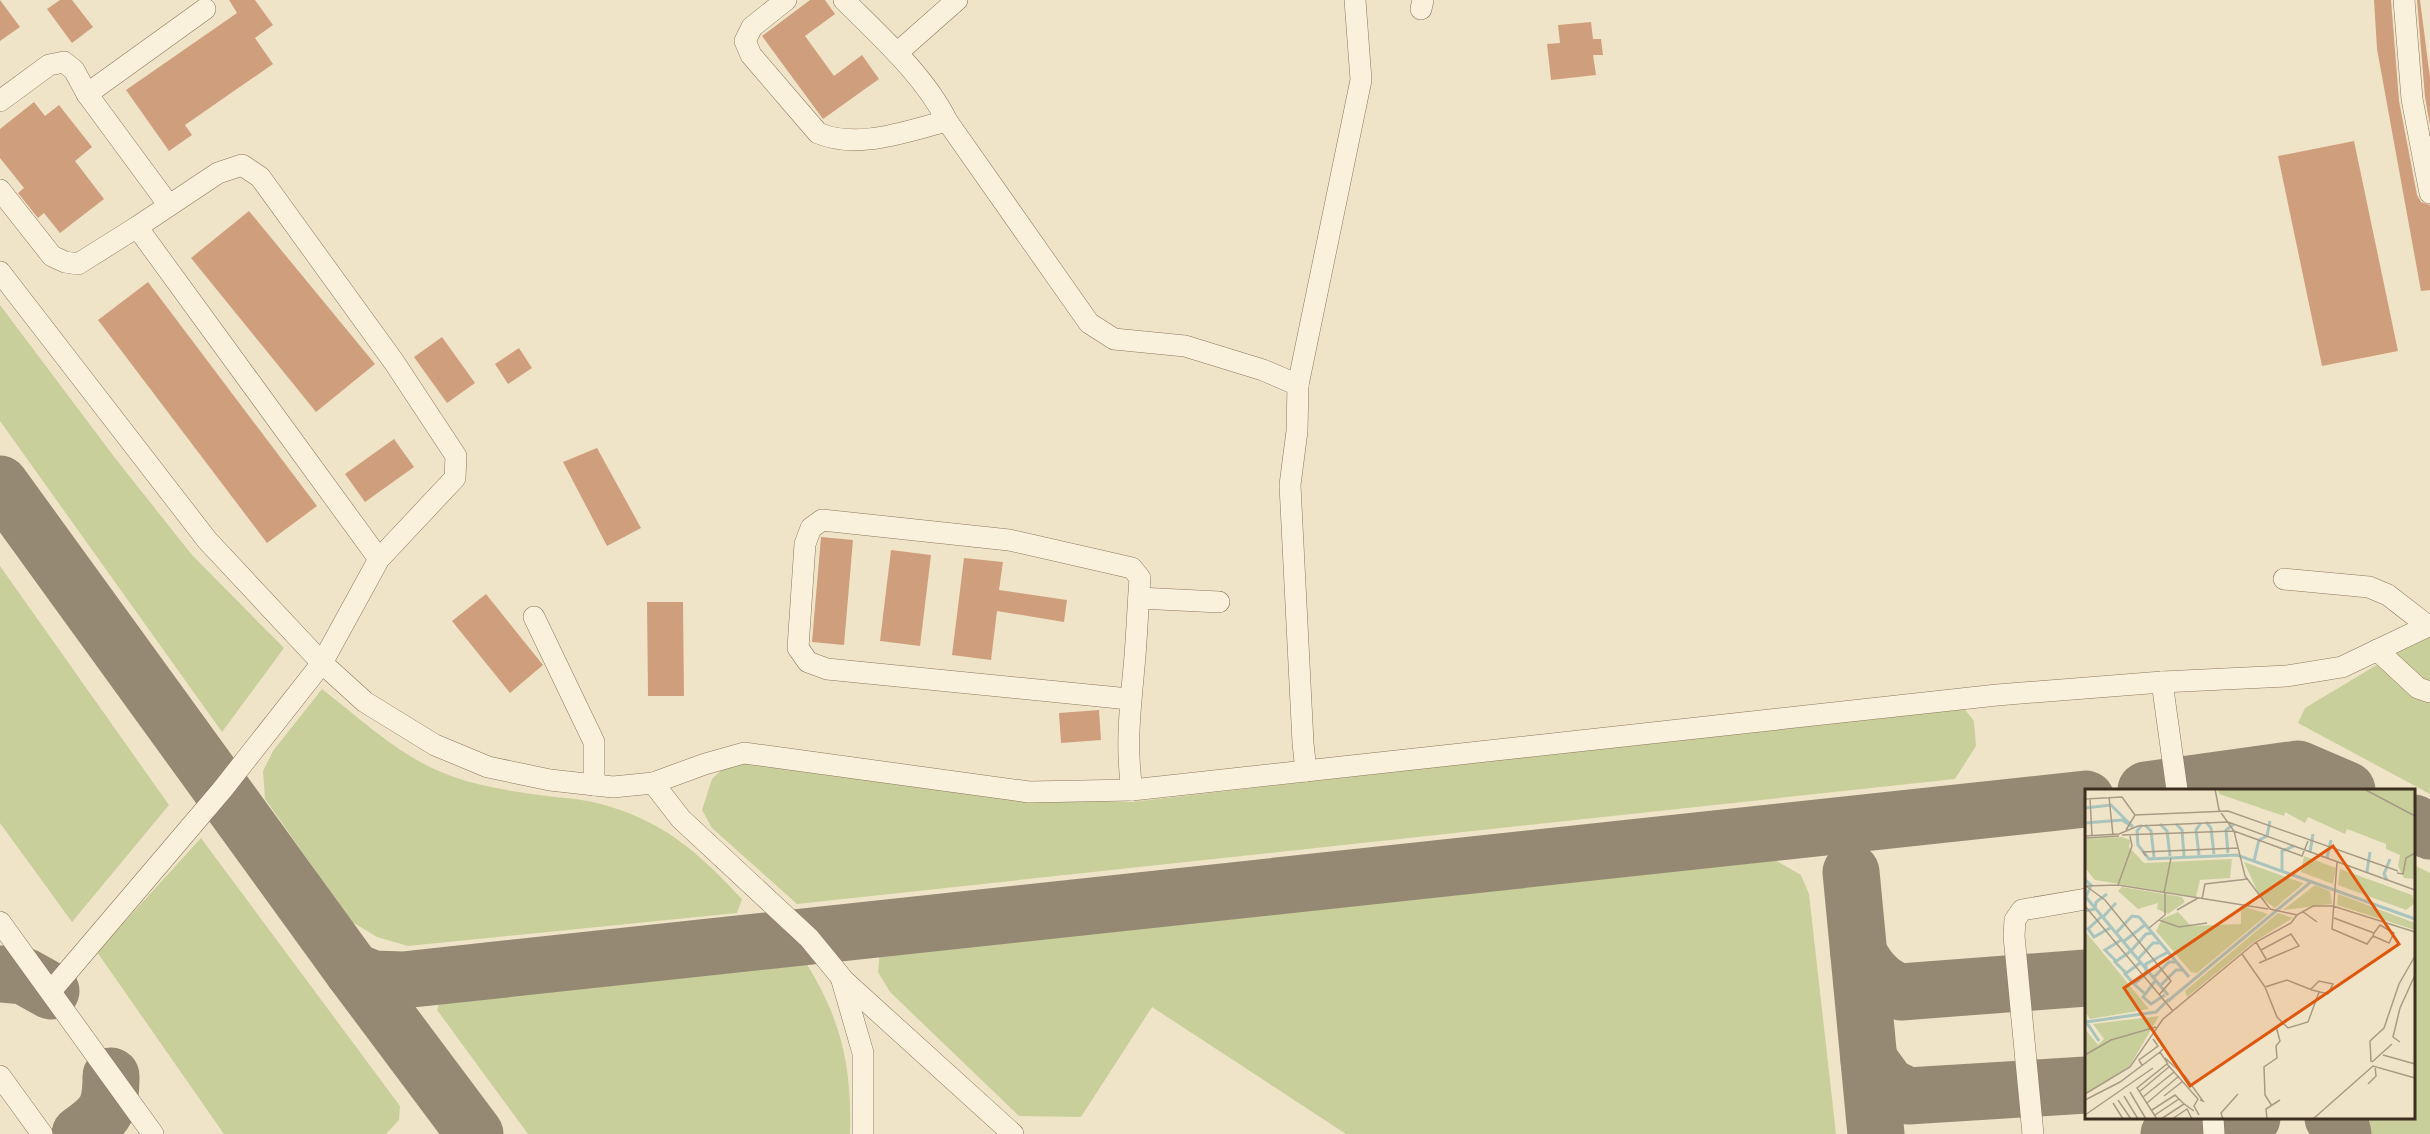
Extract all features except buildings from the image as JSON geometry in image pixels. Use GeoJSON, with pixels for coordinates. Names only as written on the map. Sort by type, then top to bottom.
{"type":"FeatureCollection","features":[{"type":"Feature","properties":{"kind":"lane"},"geometry":{"type":"LineString","coordinates":[[786,0],[752,27],[745,41],[751,55],[818,133],[834,140],[856,141],[947,121]]}},
{"type":"Feature","properties":{"kind":"lane"},"geometry":{"type":"LineString","coordinates":[[844,0],[897,52],[942,110],[947,121],[1089,323],[1114,339],[1185,346],[1263,370],[1298,385]]}},
{"type":"Feature","properties":{"kind":"lane"},"geometry":{"type":"LineString","coordinates":[[897,52],[957,0]]}},
{"type":"Feature","properties":{"kind":"lane"},"geometry":{"type":"LineString","coordinates":[[1306,771],[1302,743],[1290,485],[1297,431],[1298,385],[1361,80],[1355,0]]}},
{"type":"Feature","properties":{"kind":"lane"},"geometry":{"type":"LineString","coordinates":[[2404,0],[2412,99],[2430,193]]}},
{"type":"Feature","properties":{"kind":"lane"},"geometry":{"type":"LineString","coordinates":[[87,94],[206,9]]}},
{"type":"Feature","properties":{"kind":"lane"},"geometry":{"type":"LineString","coordinates":[[0,101],[49,65],[64,62],[74,70],[87,94],[168,204]]}},
{"type":"Feature","properties":{"kind":"lane"},"geometry":{"type":"LineString","coordinates":[[0,190],[52,256],[65,262],[78,264],[218,172],[242,165],[260,177],[394,363],[456,456],[455,478],[379,559],[322,663],[222,790],[51,991]]}},
{"type":"Feature","properties":{"kind":"lane"},"geometry":{"type":"LineString","coordinates":[[137,227],[379,559]]}},
{"type":"Feature","properties":{"kind":"lane"},"geometry":{"type":"LineString","coordinates":[[0,272],[207,540],[322,663],[364,702],[435,745],[488,767],[550,780],[613,787],[653,783],[744,753],[1029,792],[1132,790],[1997,695],[2162,682],[2287,676],[2342,667],[2429,625],[2388,595],[2369,588],[2284,579]]}},
{"type":"Feature","properties":{"kind":"lane"},"geometry":{"type":"LineString","coordinates":[[1130,699],[827,669],[808,662],[798,648],[805,544],[811,528],[822,520],[1009,540],[1132,568],[1140,578],[1130,699],[1128,762],[1132,790]]}},
{"type":"Feature","properties":{"kind":"lane"},"geometry":{"type":"LineString","coordinates":[[1139,598],[1219,602]]}},
{"type":"Feature","properties":{"kind":"lane"},"geometry":{"type":"LineString","coordinates":[[534,617],[594,742],[594,784]]}},
{"type":"Feature","properties":{"kind":"lane"},"geometry":{"type":"LineString","coordinates":[[2377,650],[2418,688],[2430,692]]}},
{"type":"Feature","properties":{"kind":"lane"},"geometry":{"type":"LineString","coordinates":[[2162,682],[2177,789]]}},
{"type":"Feature","properties":{"kind":"lane"},"geometry":{"type":"LineString","coordinates":[[653,783],[681,819],[809,938],[841,977],[1013,1134]]}},
{"type":"Feature","properties":{"kind":"lane"},"geometry":{"type":"LineString","coordinates":[[2033,1134],[2018,984],[2015,920],[2022,910],[2085,899]]}},
{"type":"Feature","properties":{"kind":"lane"},"geometry":{"type":"LineString","coordinates":[[0,922],[153,1134]]}},
{"type":"Feature","properties":{"kind":"lane"},"geometry":{"type":"LineString","coordinates":[[841,977],[862,1053],[863,1134]]}},
{"type":"Feature","properties":{"kind":"lane"},"geometry":{"type":"LineString","coordinates":[[0,1076],[42,1134]]}},
{"type":"Feature","properties":{"kind":"lane"},"geometry":{"type":"LineString","coordinates":[[2212,1119],[2214,1134]]}},
{"type":"Feature","properties":{"kind":"green space"},"geometry":{"type":"Polygon","coordinates":[[[0,305],[115,458],[192,555],[284,648],[222,732],[0,421],[0,305]]]}},
{"type":"Feature","properties":{"kind":"green space"},"geometry":{"type":"Polygon","coordinates":[[[0,566],[169,805],[72,922],[0,823],[0,566]]]}},
{"type":"Feature","properties":{"kind":"green space"},"geometry":{"type":"Polygon","coordinates":[[[2430,633],[2430,794],[2298,723],[2305,708],[2430,633]]]}},
{"type":"Feature","properties":{"kind":"green space"},"geometry":{"type":"Polygon","coordinates":[[[322,689],[375,732],[417,760],[445,774],[504,789],[597,803],[641,818],[660,828],[694,852],[742,899],[737,913],[408,946],[377,937],[352,922],[265,799],[263,771],[273,751],[322,689]]]}},
{"type":"Feature","properties":{"kind":"green space"},"geometry":{"type":"Polygon","coordinates":[[[1962,706],[1974,721],[1976,746],[1955,779],[797,904],[712,828],[702,810],[712,779],[727,765],[753,762],[1057,800],[1131,802],[1962,706]]]}},
{"type":"Feature","properties":{"kind":"green space"},"geometry":{"type":"Polygon","coordinates":[[[201,838],[400,1106],[399,1120],[386,1134],[224,1134],[97,952],[201,838]]]}},
{"type":"Feature","properties":{"kind":"green space"},"geometry":{"type":"Polygon","coordinates":[[[1768,856],[1801,875],[1809,894],[1836,1134],[1346,1134],[1152,1007],[1081,1117],[1019,1116],[890,992],[878,972],[880,950],[1768,856]]]}},
{"type":"Feature","properties":{"kind":"green space"},"geometry":{"type":"Polygon","coordinates":[[[2415,866],[2430,873],[2430,1134],[2364,1134],[2363,1119],[2415,1119],[2415,866]]]}},
{"type":"Feature","properties":{"kind":"green space"},"geometry":{"type":"Polygon","coordinates":[[[801,955],[825,998],[841,1040],[849,1084],[850,1134],[528,1134],[437,1010],[441,998],[801,955]]]}},
{"type":"Feature","properties":{"kind":"taxiway"},"geometry":{"type":"LineString","coordinates":[[0,484],[353,971],[475,1134]]}},
{"type":"Feature","properties":{"kind":"taxiway"},"geometry":{"type":"LineString","coordinates":[[2153,789],[2298,769],[2345,789]]}},
{"type":"Feature","properties":{"kind":"taxiway"},"geometry":{"type":"LineString","coordinates":[[353,971],[373,979],[403,980],[2085,799]]}},
{"type":"Feature","properties":{"kind":"taxiway"},"geometry":{"type":"LineString","coordinates":[[2415,824],[2430,831]]}},
{"type":"Feature","properties":{"kind":"taxiway"},"geometry":{"type":"LineString","coordinates":[[1851,872],[1876,1134]]}},
{"type":"Feature","properties":{"kind":"taxiway"},"geometry":{"type":"LineString","coordinates":[[1859,954],[1876,978],[1901,992],[2085,978]]}},
{"type":"Feature","properties":{"kind":"taxiway"},"geometry":{"type":"LineString","coordinates":[[0,974],[24,976],[51,991]]}},
{"type":"Feature","properties":{"kind":"taxiway"},"geometry":{"type":"LineString","coordinates":[[1869,1060],[1888,1086],[1908,1096],[2085,1085]]}},
{"type":"Feature","properties":{"kind":"taxiway"},"geometry":{"type":"LineString","coordinates":[[80,1134],[96,1122],[105,1110],[110,1096],[111,1076]]}},
{"type":"Feature","properties":{"kind":"taxiway"},"geometry":{"type":"LineString","coordinates":[[2169,1134],[2187,1125],[2219,1119]]}},
{"type":"Feature","properties":{"kind":"taxiway"},"geometry":{"type":"LineString","coordinates":[[2334,1119],[2340,1123],[2343,1134]]}}]}
